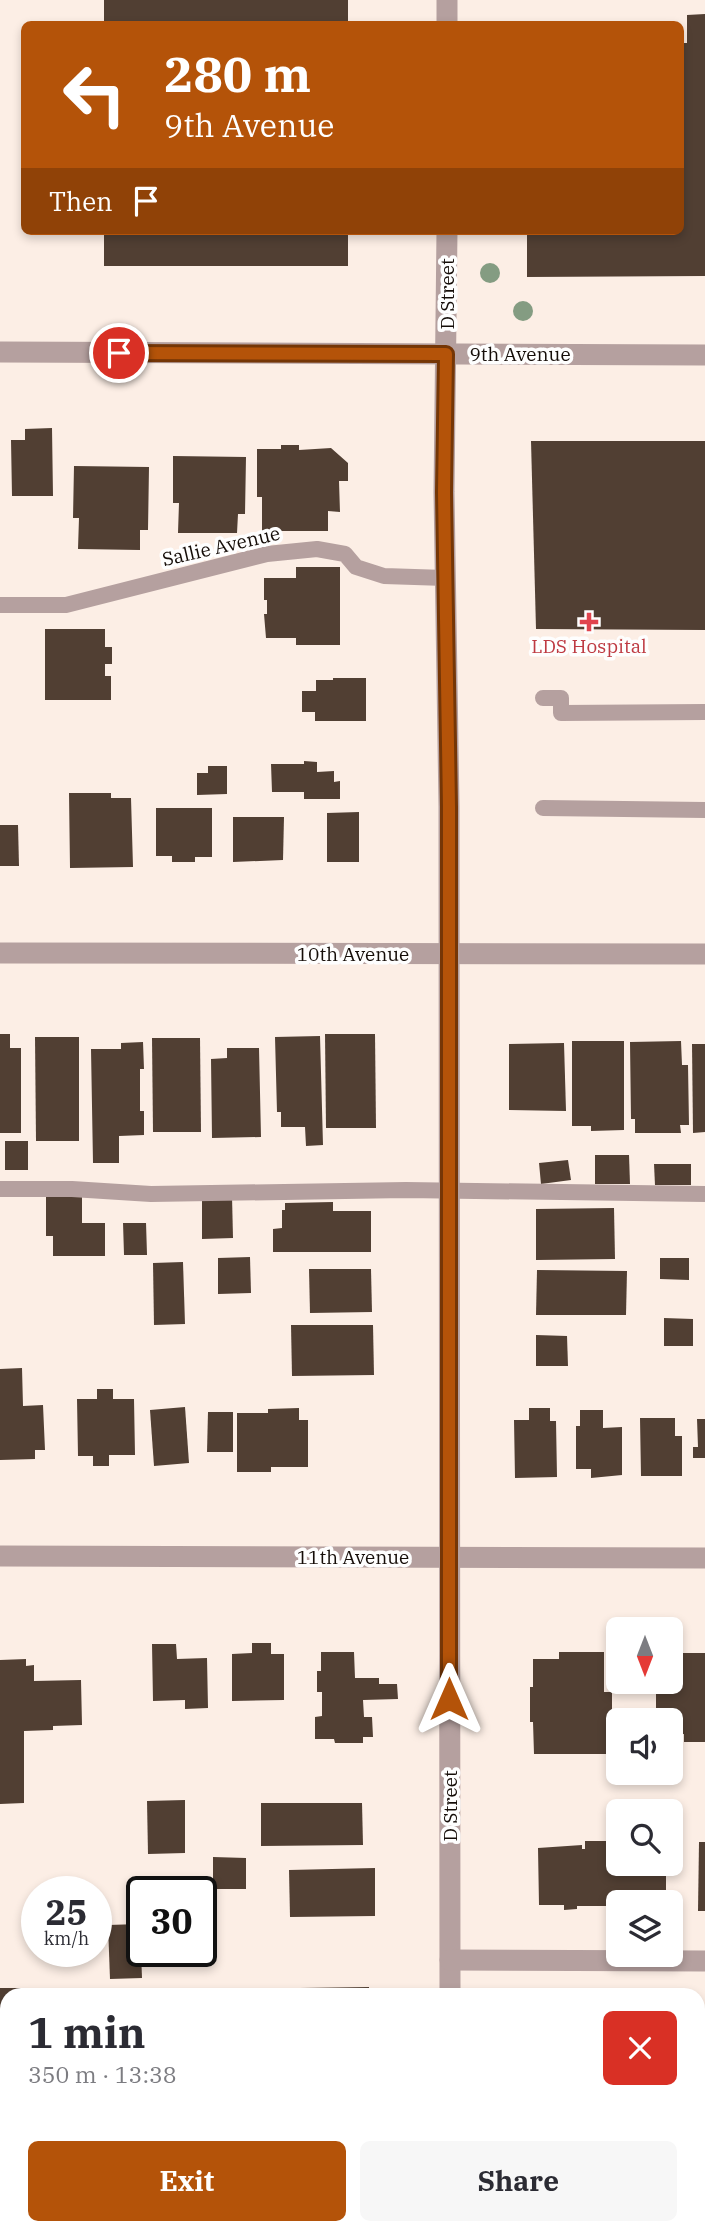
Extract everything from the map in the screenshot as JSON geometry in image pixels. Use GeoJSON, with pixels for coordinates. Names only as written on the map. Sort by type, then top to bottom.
{"type":"FeatureCollection","features":[{"type":"Feature","properties":{"kind":"street"},"geometry":{"type":"LineString","coordinates":[[447,0],[447,21]]}},
{"type":"Feature","properties":{"kind":"street","name":"D Street"},"geometry":{"type":"LineString","coordinates":[[447,235],[445,578],[449,954],[450,1988]]}},
{"type":"Feature","properties":{"kind":"street","name":"9th Avenue"},"geometry":{"type":"LineString","coordinates":[[0,352],[705,355]]}},
{"type":"Feature","properties":{"kind":"street","name":"10th Avenue"},"geometry":{"type":"LineString","coordinates":[[0,953],[705,954]]}},
{"type":"Feature","properties":{"kind":"street","name":"11th Avenue"},"geometry":{"type":"LineString","coordinates":[[0,1556],[705,1558]]}},
{"type":"Feature","properties":{"kind":"street"},"geometry":{"type":"LineString","coordinates":[[450,1960],[705,1961]]}},
{"type":"Feature","properties":{"kind":"lane","name":"Sallie Avenue"},"geometry":{"type":"LineString","coordinates":[[0,605],[65,605],[267,554],[317,549],[345,554],[356,567],[384,576],[445,578]]}},
{"type":"Feature","properties":{"kind":"lane"},"geometry":{"type":"LineString","coordinates":[[543,698],[561,698],[561,713],[705,712]]}},
{"type":"Feature","properties":{"kind":"lane"},"geometry":{"type":"LineString","coordinates":[[543,808],[705,810]]}},
{"type":"Feature","properties":{"kind":"lane"},"geometry":{"type":"LineString","coordinates":[[0,1189],[72,1189],[151,1194],[251,1191],[705,1194]]}},
{"type":"Feature","properties":{"kind":"building"},"geometry":{"type":"Polygon","coordinates":[[[104,0],[348,0],[348,21],[104,21],[104,0]]]}},
{"type":"Feature","properties":{"kind":"building"},"geometry":{"type":"Polygon","coordinates":[[[705,14],[705,276],[527,277],[527,235],[684,235],[684,43],[687,43],[687,15],[705,14]]]}},
{"type":"Feature","properties":{"kind":"building"},"geometry":{"type":"Polygon","coordinates":[[[104,235],[348,235],[348,266],[104,266],[104,235]]]}},
{"type":"Feature","properties":{"kind":"building"},"geometry":{"type":"Polygon","coordinates":[[[52,428],[53,496],[12,496],[11,440],[25,440],[25,429],[52,428]]]}},
{"type":"Feature","properties":{"kind":"building"},"geometry":{"type":"Polygon","coordinates":[[[531,441],[705,441],[705,630],[536,629],[531,441]]]}},
{"type":"Feature","properties":{"kind":"building"},"geometry":{"type":"Polygon","coordinates":[[[281,445],[299,445],[299,450],[331,448],[348,463],[348,481],[339,481],[340,512],[328,511],[328,531],[262,531],[262,497],[257,497],[257,449],[281,449],[281,445]]]}},
{"type":"Feature","properties":{"kind":"building"},"geometry":{"type":"Polygon","coordinates":[[[173,456],[246,457],[245,514],[238,514],[237,533],[178,533],[179,503],[173,503],[173,456]]]}},
{"type":"Feature","properties":{"kind":"building"},"geometry":{"type":"Polygon","coordinates":[[[74,466],[149,467],[148,530],[140,530],[140,550],[78,549],[79,518],[73,518],[74,466]]]}},
{"type":"Feature","properties":{"kind":"building"},"geometry":{"type":"Polygon","coordinates":[[[296,567],[340,567],[340,645],[296,645],[296,638],[266,638],[264,614],[267,614],[267,600],[264,600],[264,578],[296,578],[296,567]]]}},
{"type":"Feature","properties":{"kind":"building"},"geometry":{"type":"Polygon","coordinates":[[[45,629],[105,629],[105,647],[112,647],[112,664],[105,664],[105,676],[111,676],[111,700],[45,700],[45,629]]]}},
{"type":"Feature","properties":{"kind":"building"},"geometry":{"type":"Polygon","coordinates":[[[366,678],[366,721],[315,721],[315,712],[302,712],[302,691],[316,691],[316,680],[366,678]]]}},
{"type":"Feature","properties":{"kind":"building"},"geometry":{"type":"Polygon","coordinates":[[[304,761],[317,762],[317,772],[334,771],[334,782],[340,781],[340,799],[304,799],[304,792],[272,792],[271,764],[304,764],[304,761]]]}},
{"type":"Feature","properties":{"kind":"building"},"geometry":{"type":"Polygon","coordinates":[[[208,766],[227,766],[227,794],[197,795],[197,773],[208,773],[208,766]]]}},
{"type":"Feature","properties":{"kind":"building"},"geometry":{"type":"Polygon","coordinates":[[[69,793],[111,793],[111,798],[131,798],[133,867],[70,868],[69,793]]]}},
{"type":"Feature","properties":{"kind":"building"},"geometry":{"type":"Polygon","coordinates":[[[156,808],[212,808],[212,857],[195,857],[195,862],[172,862],[172,856],[156,856],[156,808]]]}},
{"type":"Feature","properties":{"kind":"building"},"geometry":{"type":"Polygon","coordinates":[[[359,812],[359,862],[327,862],[327,813],[359,812]]]}},
{"type":"Feature","properties":{"kind":"building"},"geometry":{"type":"Polygon","coordinates":[[[233,817],[284,817],[283,860],[233,862],[233,817]]]}},
{"type":"Feature","properties":{"kind":"building"},"geometry":{"type":"Polygon","coordinates":[[[0,825],[18,825],[19,866],[0,866],[0,825]]]}},
{"type":"Feature","properties":{"kind":"building"},"geometry":{"type":"Polygon","coordinates":[[[0,1034],[10,1034],[10,1048],[21,1048],[21,1133],[0,1133],[0,1034]]]}},
{"type":"Feature","properties":{"kind":"building"},"geometry":{"type":"Polygon","coordinates":[[[325,1034],[375,1034],[376,1128],[326,1128],[325,1034]]]}},
{"type":"Feature","properties":{"kind":"building"},"geometry":{"type":"Polygon","coordinates":[[[320,1036],[323,1145],[306,1146],[305,1127],[281,1127],[281,1112],[277,1112],[275,1037],[320,1036]]]}},
{"type":"Feature","properties":{"kind":"building"},"geometry":{"type":"Polygon","coordinates":[[[35,1037],[79,1037],[79,1141],[36,1141],[35,1037]]]}},
{"type":"Feature","properties":{"kind":"building"},"geometry":{"type":"Polygon","coordinates":[[[152,1038],[200,1038],[201,1132],[153,1132],[152,1038]]]}},
{"type":"Feature","properties":{"kind":"building"},"geometry":{"type":"Polygon","coordinates":[[[572,1041],[624,1041],[624,1130],[591,1131],[591,1126],[572,1126],[572,1041]]]}},
{"type":"Feature","properties":{"kind":"building"},"geometry":{"type":"Polygon","coordinates":[[[681,1041],[682,1065],[688,1065],[689,1125],[680,1125],[681,1133],[635,1133],[635,1119],[631,1119],[630,1042],[681,1041]]]}},
{"type":"Feature","properties":{"kind":"building"},"geometry":{"type":"Polygon","coordinates":[[[143,1042],[144,1069],[140,1069],[140,1111],[144,1111],[144,1135],[119,1136],[119,1163],[93,1163],[91,1049],[121,1049],[121,1043],[143,1042]]]}},
{"type":"Feature","properties":{"kind":"building"},"geometry":{"type":"Polygon","coordinates":[[[564,1043],[566,1111],[509,1110],[509,1044],[564,1043]]]}},
{"type":"Feature","properties":{"kind":"building"},"geometry":{"type":"Polygon","coordinates":[[[692,1044],[705,1044],[705,1132],[693,1133],[692,1044]]]}},
{"type":"Feature","properties":{"kind":"building"},"geometry":{"type":"Polygon","coordinates":[[[227,1048],[259,1048],[261,1137],[212,1138],[211,1059],[227,1058],[227,1048]]]}},
{"type":"Feature","properties":{"kind":"building"},"geometry":{"type":"Polygon","coordinates":[[[5,1141],[28,1141],[28,1170],[5,1170],[5,1141]]]}},
{"type":"Feature","properties":{"kind":"building"},"geometry":{"type":"Polygon","coordinates":[[[595,1155],[629,1155],[630,1184],[595,1184],[595,1155]]]}},
{"type":"Feature","properties":{"kind":"building"},"geometry":{"type":"Polygon","coordinates":[[[568,1160],[571,1180],[541,1184],[539,1163],[568,1160]]]}},
{"type":"Feature","properties":{"kind":"building"},"geometry":{"type":"Polygon","coordinates":[[[654,1164],[691,1164],[691,1185],[655,1185],[654,1164]]]}},
{"type":"Feature","properties":{"kind":"building"},"geometry":{"type":"Polygon","coordinates":[[[202,1195],[232,1196],[233,1238],[202,1239],[202,1195]]]}},
{"type":"Feature","properties":{"kind":"building"},"geometry":{"type":"Polygon","coordinates":[[[46,1196],[82,1196],[82,1223],[105,1223],[105,1256],[53,1256],[53,1236],[46,1236],[46,1196]]]}},
{"type":"Feature","properties":{"kind":"building"},"geometry":{"type":"Polygon","coordinates":[[[333,1202],[333,1211],[371,1211],[371,1252],[273,1252],[273,1229],[282,1228],[282,1210],[285,1210],[285,1203],[333,1202]]]}},
{"type":"Feature","properties":{"kind":"building"},"geometry":{"type":"Polygon","coordinates":[[[614,1208],[615,1259],[536,1260],[536,1209],[614,1208]]]}},
{"type":"Feature","properties":{"kind":"building"},"geometry":{"type":"Polygon","coordinates":[[[123,1223],[146,1223],[147,1255],[124,1255],[123,1223]]]}},
{"type":"Feature","properties":{"kind":"building"},"geometry":{"type":"Polygon","coordinates":[[[250,1257],[251,1293],[218,1294],[218,1258],[250,1257]]]}},
{"type":"Feature","properties":{"kind":"building"},"geometry":{"type":"Polygon","coordinates":[[[660,1258],[689,1258],[689,1280],[660,1279],[660,1258]]]}},
{"type":"Feature","properties":{"kind":"building"},"geometry":{"type":"Polygon","coordinates":[[[183,1262],[185,1324],[154,1325],[153,1263],[183,1262]]]}},
{"type":"Feature","properties":{"kind":"building"},"geometry":{"type":"Polygon","coordinates":[[[309,1269],[371,1269],[372,1312],[310,1313],[309,1269]]]}},
{"type":"Feature","properties":{"kind":"building"},"geometry":{"type":"Polygon","coordinates":[[[537,1270],[627,1271],[626,1315],[536,1315],[537,1270]]]}},
{"type":"Feature","properties":{"kind":"building"},"geometry":{"type":"Polygon","coordinates":[[[664,1318],[693,1319],[693,1346],[664,1346],[664,1318]]]}},
{"type":"Feature","properties":{"kind":"building"},"geometry":{"type":"Polygon","coordinates":[[[291,1325],[373,1325],[374,1375],[292,1376],[291,1325]]]}},
{"type":"Feature","properties":{"kind":"building"},"geometry":{"type":"Polygon","coordinates":[[[536,1335],[567,1336],[568,1366],[536,1366],[536,1335]]]}},
{"type":"Feature","properties":{"kind":"building"},"geometry":{"type":"Polygon","coordinates":[[[22,1368],[23,1406],[43,1405],[45,1450],[35,1450],[35,1459],[0,1460],[0,1369],[22,1368]]]}},
{"type":"Feature","properties":{"kind":"building"},"geometry":{"type":"Polygon","coordinates":[[[97,1389],[113,1389],[113,1399],[134,1399],[135,1455],[109,1455],[109,1466],[93,1466],[93,1456],[78,1456],[77,1399],[97,1399],[97,1389]]]}},
{"type":"Feature","properties":{"kind":"building"},"geometry":{"type":"Polygon","coordinates":[[[185,1407],[189,1463],[154,1466],[150,1410],[185,1407]]]}},
{"type":"Feature","properties":{"kind":"building"},"geometry":{"type":"Polygon","coordinates":[[[299,1408],[299,1420],[308,1420],[308,1467],[271,1467],[271,1472],[237,1472],[237,1413],[268,1413],[268,1409],[299,1408]]]}},
{"type":"Feature","properties":{"kind":"building"},"geometry":{"type":"Polygon","coordinates":[[[529,1408],[550,1408],[550,1421],[556,1421],[557,1477],[515,1478],[514,1420],[529,1420],[529,1408]]]}},
{"type":"Feature","properties":{"kind":"building"},"geometry":{"type":"Polygon","coordinates":[[[580,1410],[603,1410],[603,1428],[622,1427],[622,1475],[591,1478],[591,1469],[576,1469],[576,1426],[580,1426],[580,1410]]]}},
{"type":"Feature","properties":{"kind":"building"},"geometry":{"type":"Polygon","coordinates":[[[208,1412],[233,1412],[233,1452],[207,1452],[208,1412]]]}},
{"type":"Feature","properties":{"kind":"building"},"geometry":{"type":"Polygon","coordinates":[[[640,1418],[675,1418],[675,1436],[682,1436],[682,1476],[641,1476],[640,1418]]]}},
{"type":"Feature","properties":{"kind":"building"},"geometry":{"type":"Polygon","coordinates":[[[697,1419],[705,1419],[705,1458],[693,1458],[693,1447],[698,1447],[697,1419]]]}},
{"type":"Feature","properties":{"kind":"building"},"geometry":{"type":"Polygon","coordinates":[[[252,1643],[271,1643],[271,1654],[284,1654],[284,1700],[232,1701],[232,1654],[252,1653],[252,1643]]]}},
{"type":"Feature","properties":{"kind":"building"},"geometry":{"type":"Polygon","coordinates":[[[152,1644],[176,1644],[177,1659],[207,1658],[208,1708],[185,1709],[185,1700],[153,1701],[152,1644]]]}},
{"type":"Feature","properties":{"kind":"building"},"geometry":{"type":"Polygon","coordinates":[[[321,1652],[354,1652],[355,1678],[379,1678],[379,1684],[397,1684],[398,1699],[363,1700],[364,1717],[372,1717],[373,1737],[363,1737],[363,1743],[335,1743],[334,1739],[315,1739],[315,1717],[322,1716],[322,1692],[317,1692],[321,1652]]]}},
{"type":"Feature","properties":{"kind":"building"},"geometry":{"type":"Polygon","coordinates":[[[559,1652],[604,1652],[604,1692],[612,1694],[612,1708],[606,1708],[606,1754],[534,1754],[533,1722],[530,1722],[533,1659],[559,1659],[559,1652]]]}},
{"type":"Feature","properties":{"kind":"building"},"geometry":{"type":"Polygon","coordinates":[[[683,1653],[705,1653],[705,1742],[684,1742],[683,1708],[656,1708],[656,1694],[683,1694],[683,1653]]]}},
{"type":"Feature","properties":{"kind":"building"},"geometry":{"type":"Polygon","coordinates":[[[26,1659],[26,1666],[34,1665],[34,1681],[81,1680],[82,1725],[24,1731],[24,1803],[0,1804],[0,1660],[26,1659]]]}},
{"type":"Feature","properties":{"kind":"building"},"geometry":{"type":"Polygon","coordinates":[[[185,1800],[185,1853],[148,1854],[147,1801],[185,1800]]]}},
{"type":"Feature","properties":{"kind":"building"},"geometry":{"type":"Polygon","coordinates":[[[261,1803],[362,1803],[363,1845],[261,1846],[261,1803]]]}},
{"type":"Feature","properties":{"kind":"building"},"geometry":{"type":"Polygon","coordinates":[[[585,1841],[606,1841],[606,1876],[666,1876],[666,1890],[606,1890],[606,1906],[577,1906],[577,1909],[564,1910],[564,1905],[539,1905],[538,1848],[582,1845],[582,1849],[585,1849],[585,1841]]]}},
{"type":"Feature","properties":{"kind":"building"},"geometry":{"type":"Polygon","coordinates":[[[699,1842],[705,1842],[705,1911],[698,1911],[699,1842]]]}},
{"type":"Feature","properties":{"kind":"building"},"geometry":{"type":"Polygon","coordinates":[[[213,1857],[246,1858],[246,1889],[217,1889],[217,1876],[213,1876],[213,1857]]]}},
{"type":"Feature","properties":{"kind":"building"},"geometry":{"type":"Polygon","coordinates":[[[375,1868],[375,1916],[290,1917],[289,1870],[375,1868]]]}},
{"type":"Feature","properties":{"kind":"building"},"geometry":{"type":"Polygon","coordinates":[[[126,1924],[126,1967],[142,1967],[142,1978],[110,1979],[112,1925],[126,1924]]]}},
{"type":"Feature","properties":{"kind":"building"},"geometry":{"type":"Polygon","coordinates":[[[369,1987],[369,1988],[300,1988],[369,1987]]]}},
{"type":"Feature","properties":{"kind":"place","name":"LDS Hospital"},"geometry":{"type":"Point","coordinates":[589,622]}},
{"type":"Feature","properties":{"kind":"route"},"geometry":{"type":"LineString","coordinates":[[119,353],[446,354],[444,492],[449,807],[449,1699]]}}]}
